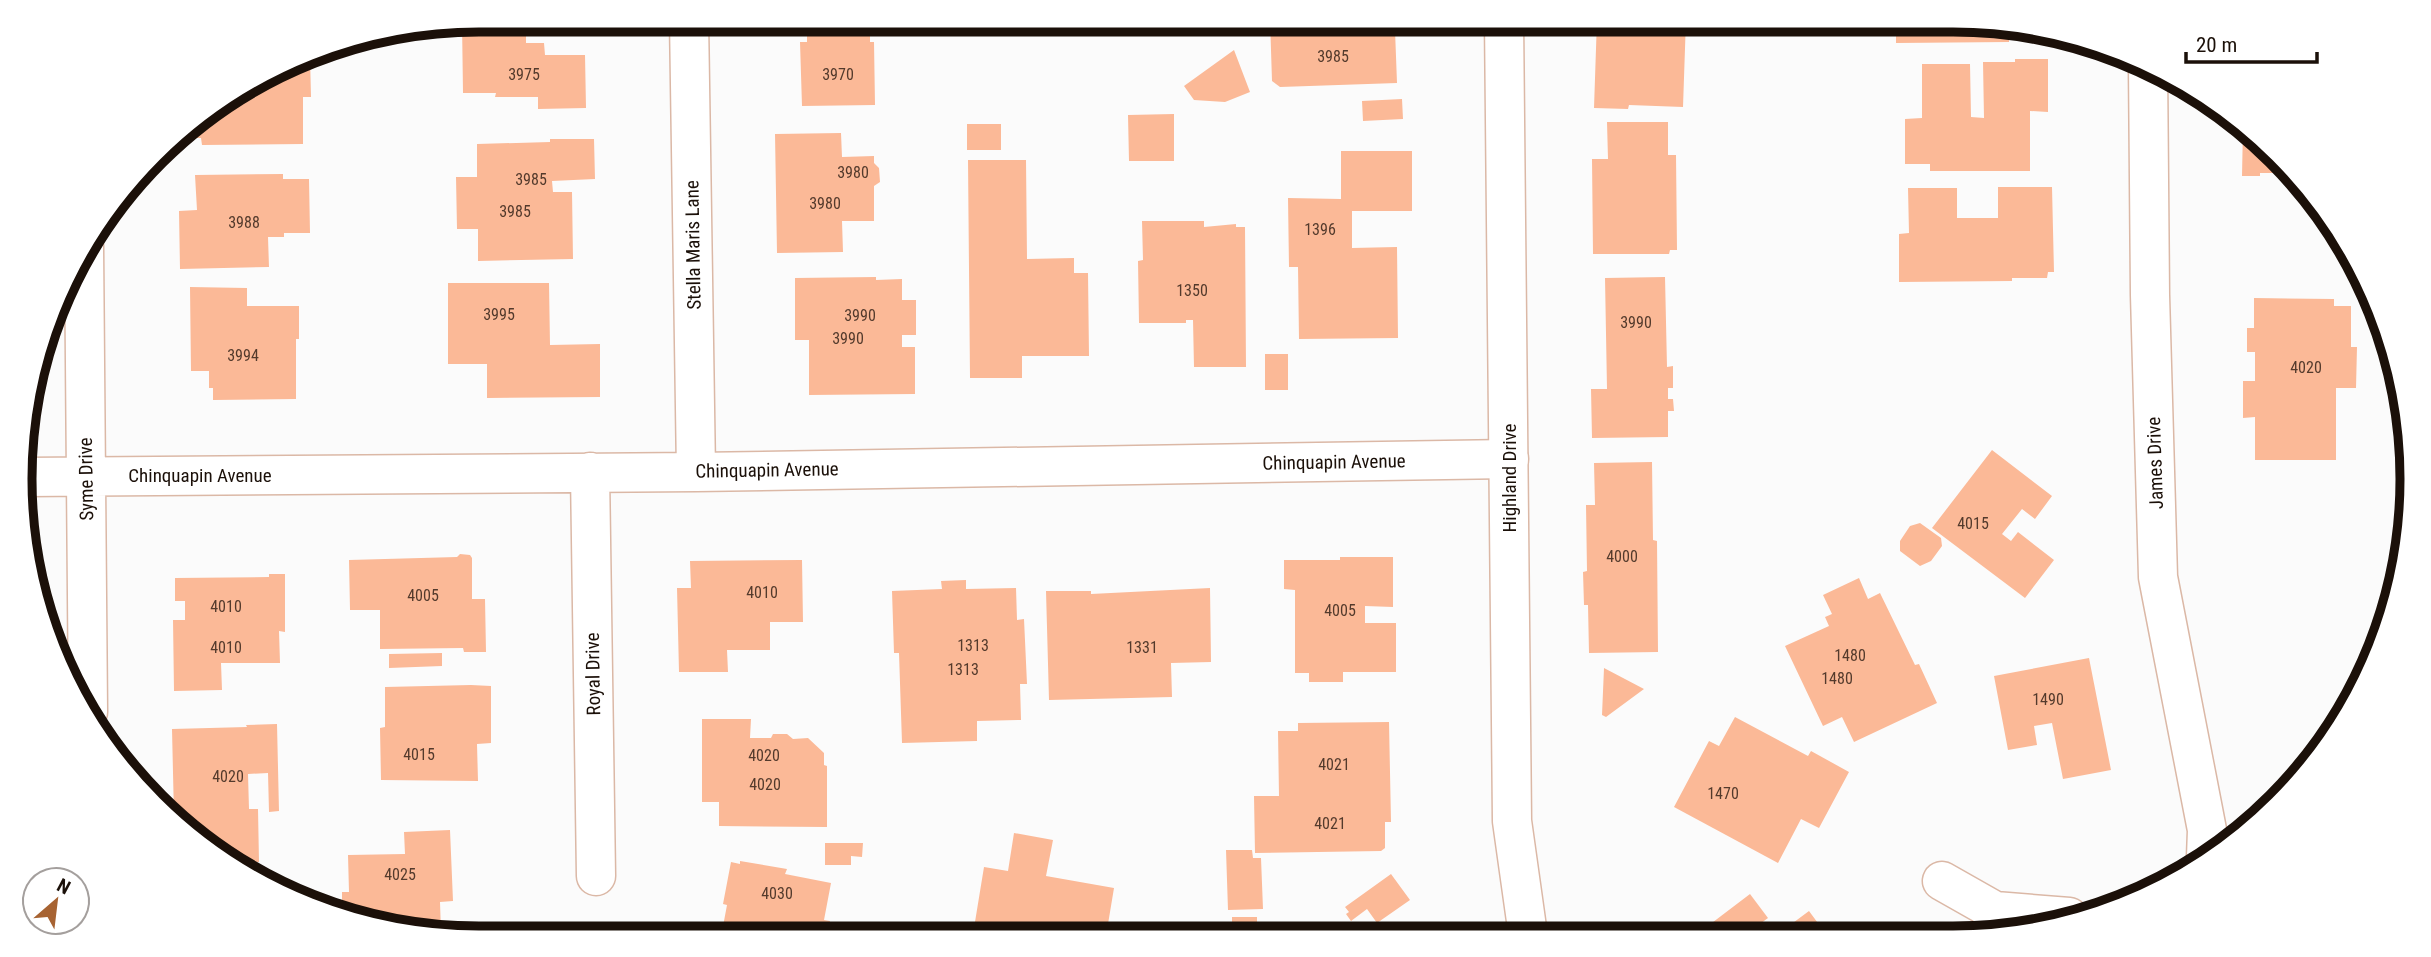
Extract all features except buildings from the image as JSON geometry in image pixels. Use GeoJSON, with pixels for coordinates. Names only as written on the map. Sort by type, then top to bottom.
{"type":"FeatureCollection","features":[{"type":"Feature","properties":{"kind":"street","name":"Stella Maris Lane"},"geometry":{"type":"LineString","coordinates":[[689,32],[696,472]]}},
{"type":"Feature","properties":{"kind":"street","name":"Highland Drive"},"geometry":{"type":"LineString","coordinates":[[1504,32],[1512,821],[1527,926]]}},
{"type":"Feature","properties":{"kind":"street","name":"James Drive"},"geometry":{"type":"LineString","coordinates":[[2148,77],[2150,295],[2158,577],[2207,830],[2206,846]]}},
{"type":"Feature","properties":{"kind":"street","name":"Syme Drive"},"geometry":{"type":"LineString","coordinates":[[84,269],[88,696]]}},
{"type":"Feature","properties":{"kind":"street","name":"Chinquapin Avenue"},"geometry":{"type":"LineString","coordinates":[[32,477],[696,472],[1509,459]]}},
{"type":"Feature","properties":{"kind":"street","name":"Royal Drive"},"geometry":{"type":"LineString","coordinates":[[590,472],[596,876]]}},
{"type":"Feature","properties":{"kind":"street"},"geometry":{"type":"LineString","coordinates":[[1942,881],[1995,911],[2047,915]]}}]}
